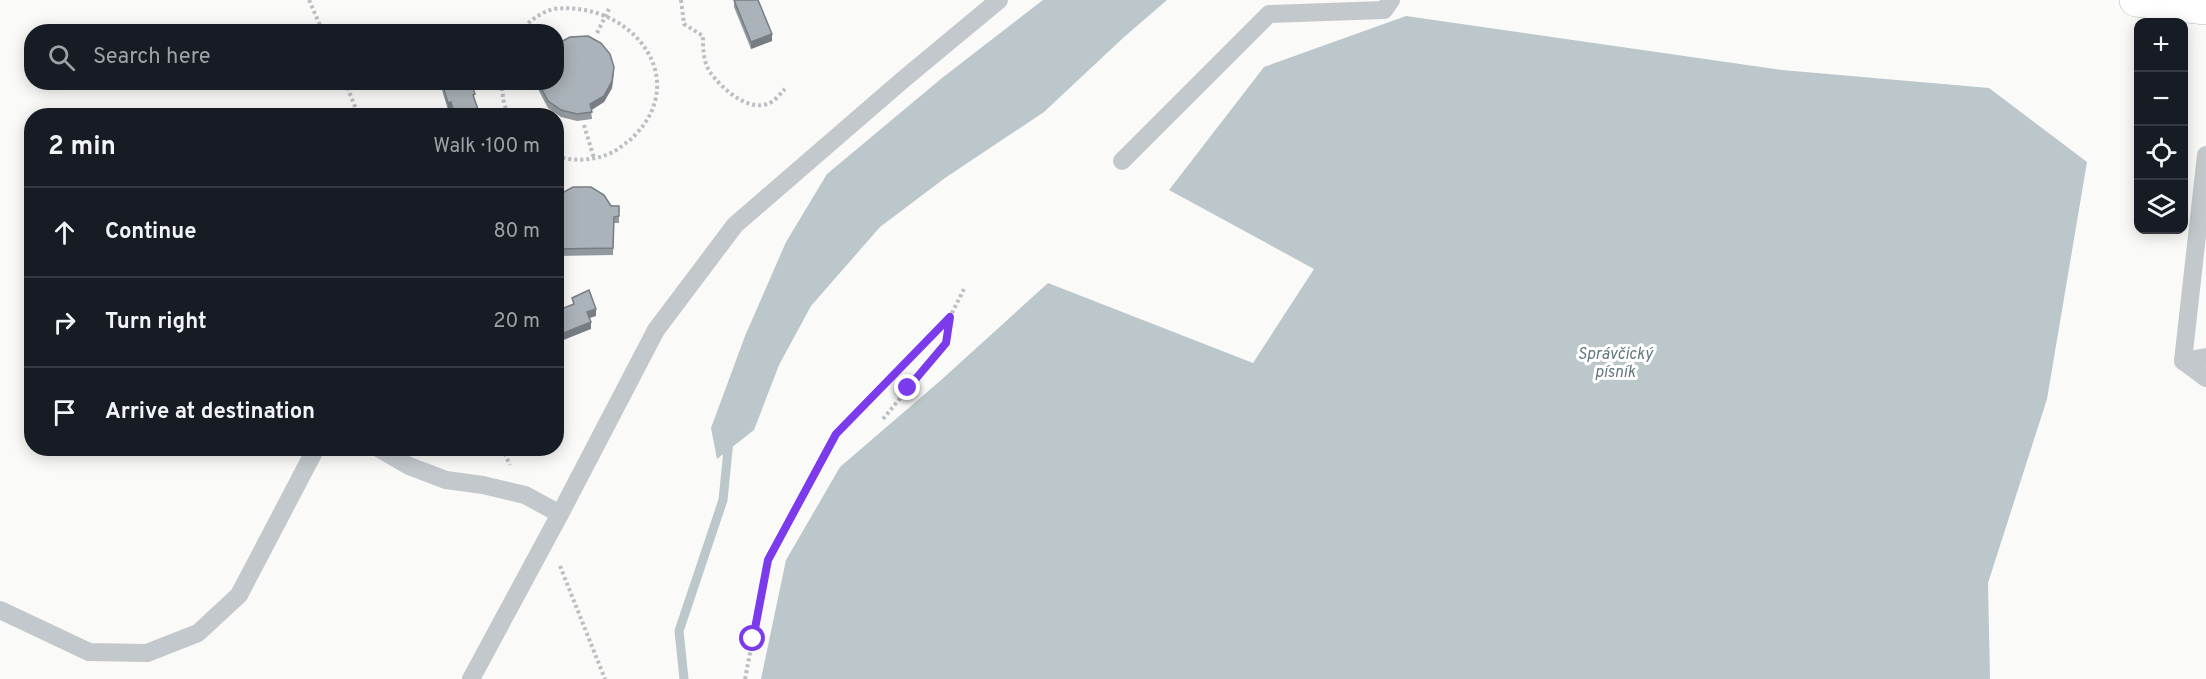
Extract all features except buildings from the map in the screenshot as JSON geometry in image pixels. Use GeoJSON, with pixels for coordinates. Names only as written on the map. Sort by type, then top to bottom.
{"type":"FeatureCollection","features":[{"type":"Feature","properties":{"kind":"street"},"geometry":{"type":"LineString","coordinates":[[2136,0],[2206,8]]}},
{"type":"Feature","properties":{"kind":"lane"},"geometry":{"type":"LineString","coordinates":[[471,679],[656,330],[735,225],[999,0]]}},
{"type":"Feature","properties":{"kind":"lane"},"geometry":{"type":"LineString","coordinates":[[1122,161],[1269,14],[1384,10],[1391,0]]}},
{"type":"Feature","properties":{"kind":"lane"},"geometry":{"type":"LineString","coordinates":[[2183,361],[2206,155]]}},
{"type":"Feature","properties":{"kind":"lane"},"geometry":{"type":"LineString","coordinates":[[2183,361],[2206,357]]}},
{"type":"Feature","properties":{"kind":"lane"},"geometry":{"type":"LineString","coordinates":[[2183,361],[2206,378]]}},
{"type":"Feature","properties":{"kind":"lane"},"geometry":{"type":"LineString","coordinates":[[0,610],[89,652],[147,653],[198,633],[239,595],[312,456]]}},
{"type":"Feature","properties":{"kind":"lane"},"geometry":{"type":"LineString","coordinates":[[392,456],[409,466],[446,480],[483,485],[525,495],[560,514]]}},
{"type":"Feature","properties":{"kind":"path"},"geometry":{"type":"LineString","coordinates":[[309,0],[320,24]]}},
{"type":"Feature","properties":{"kind":"path"},"geometry":{"type":"LineString","coordinates":[[681,0],[684,24],[703,36],[704,55],[709,71],[735,98],[751,106],[769,104],[785,89]]}},
{"type":"Feature","properties":{"kind":"path"},"geometry":{"type":"LineString","coordinates":[[526,24],[544,12],[565,4],[587,4]]}},
{"type":"Feature","properties":{"kind":"path"},"geometry":{"type":"LineString","coordinates":[[598,6],[616,14]]}},
{"type":"Feature","properties":{"kind":"path"},"geometry":{"type":"LineString","coordinates":[[597,33],[609,9]]}},
{"type":"Feature","properties":{"kind":"path"},"geometry":{"type":"LineString","coordinates":[[564,158],[578,160],[594,158],[617,150],[637,134],[650,113],[657,89],[655,64],[646,41],[640,34]]}},
{"type":"Feature","properties":{"kind":"path"},"geometry":{"type":"LineString","coordinates":[[348,90],[356,108]]}},
{"type":"Feature","properties":{"kind":"path"},"geometry":{"type":"LineString","coordinates":[[502,90],[506,108]]}},
{"type":"Feature","properties":{"kind":"path"},"geometry":{"type":"LineString","coordinates":[[584,125],[594,158]]}},
{"type":"Feature","properties":{"kind":"path"},"geometry":{"type":"LineString","coordinates":[[745,679],[768,560],[836,434],[950,317],[965,287]]}},
{"type":"Feature","properties":{"kind":"path"},"geometry":{"type":"LineString","coordinates":[[883,419],[946,343],[950,317]]}},
{"type":"Feature","properties":{"kind":"path"},"geometry":{"type":"LineString","coordinates":[[538,554],[561,567],[605,679]]}},
{"type":"Feature","properties":{"kind":"water"},"geometry":{"type":"Polygon","coordinates":[[[1043,0],[1167,0],[1044,112],[945,178],[880,227],[811,306],[779,365],[754,430],[717,459],[711,428],[745,336],[786,242],[827,174],[942,78],[1043,0]]]}},
{"type":"Feature","properties":{"kind":"water","name":"Správčický písník"},"geometry":{"type":"Polygon","coordinates":[[[1406,16],[1782,70],[1989,88],[2087,162],[2047,399],[1988,583],[1990,679],[761,679],[786,560],[840,467],[940,381],[1048,283],[1253,363],[1314,269],[1169,190],[1264,67],[1406,16]]]}},
{"type":"Feature","properties":{"kind":"waterway"},"geometry":{"type":"LineString","coordinates":[[684,679],[679,631],[723,500],[729,440]]}},
{"type":"Feature","properties":{"kind":"route"},"geometry":{"type":"LineString","coordinates":[[753,639],[768,560],[836,434],[950,317],[946,343],[908,388]]}}]}
